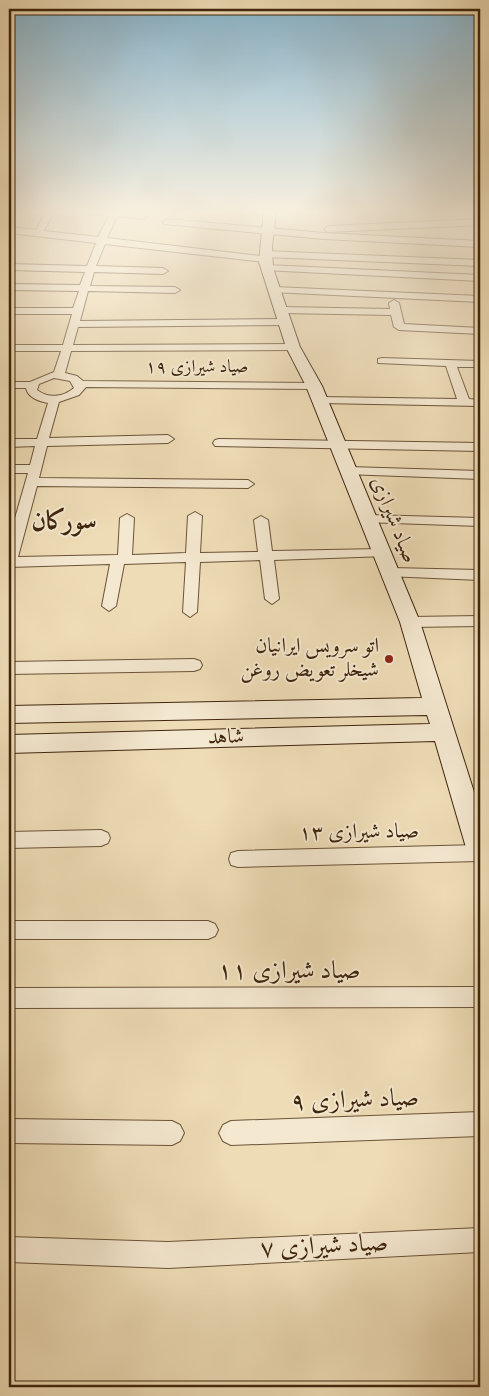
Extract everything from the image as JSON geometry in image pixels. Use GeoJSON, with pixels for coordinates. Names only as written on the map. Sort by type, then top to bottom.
{"type":"FeatureCollection","features":[{"type":"Feature","properties":{"kind":"street"},"geometry":{"type":"LineString","coordinates":[[59,375],[88,276]]}},
{"type":"Feature","properties":{"kind":"street","name":"صیاد شیرازی"},"geometry":{"type":"LineString","coordinates":[[270,276],[293,347],[317,393],[410,622],[443,732],[475,812],[480,852]]}},
{"type":"Feature","properties":{"kind":"street"},"geometry":{"type":"LineString","coordinates":[[437,276],[480,278]]}},
{"type":"Feature","properties":{"kind":"street"},"geometry":{"type":"LineString","coordinates":[[9,287],[175,290]]}},
{"type":"Feature","properties":{"kind":"street"},"geometry":{"type":"LineString","coordinates":[[274,290],[480,299]]}},
{"type":"Feature","properties":{"kind":"street"},"geometry":{"type":"LineString","coordinates":[[392,296],[399,327],[480,331]]}},
{"type":"Feature","properties":{"kind":"street"},"geometry":{"type":"LineString","coordinates":[[9,311],[78,311]]}},
{"type":"Feature","properties":{"kind":"street"},"geometry":{"type":"LineString","coordinates":[[74,324],[149,324],[283,316],[397,312]]}},
{"type":"Feature","properties":{"kind":"street"},"geometry":{"type":"LineString","coordinates":[[9,348],[293,347]]}},
{"type":"Feature","properties":{"kind":"street"},"geometry":{"type":"LineString","coordinates":[[382,361],[480,364]]}},
{"type":"Feature","properties":{"kind":"street"},"geometry":{"type":"LineString","coordinates":[[451,364],[464,403]]}},
{"type":"Feature","properties":{"kind":"street"},"geometry":{"type":"LineString","coordinates":[[9,385],[32,384],[46,377],[59,375],[73,378],[80,384],[76,393],[54,400],[35,395],[31,388],[32,384]]}},
{"type":"Feature","properties":{"kind":"street","name":"صیاد شیرازی ۱۹"},"geometry":{"type":"LineString","coordinates":[[80,384],[317,393],[480,403]]}},
{"type":"Feature","properties":{"kind":"street"},"geometry":{"type":"LineString","coordinates":[[54,400],[31,482],[16,514],[9,563],[122,558],[382,552]]}},
{"type":"Feature","properties":{"kind":"street"},"geometry":{"type":"LineString","coordinates":[[9,443],[168,439]]}},
{"type":"Feature","properties":{"kind":"street"},"geometry":{"type":"LineString","coordinates":[[219,443],[480,447]]}},
{"type":"Feature","properties":{"kind":"street"},"geometry":{"type":"LineString","coordinates":[[9,469],[35,469]]}},
{"type":"Feature","properties":{"kind":"street"},"geometry":{"type":"LineString","coordinates":[[349,471],[480,475]]}},
{"type":"Feature","properties":{"kind":"street"},"geometry":{"type":"LineString","coordinates":[[31,482],[248,484]]}},
{"type":"Feature","properties":{"kind":"street"},"geometry":{"type":"LineString","coordinates":[[190,612],[195,557],[195,516]]}},
{"type":"Feature","properties":{"kind":"street"},"geometry":{"type":"LineString","coordinates":[[110,606],[122,558],[127,518]]}},
{"type":"Feature","properties":{"kind":"street"},"geometry":{"type":"LineString","coordinates":[[368,519],[480,522]]}},
{"type":"Feature","properties":{"kind":"street"},"geometry":{"type":"LineString","coordinates":[[261,520],[272,599]]}},
{"type":"Feature","properties":{"kind":"street"},"geometry":{"type":"LineString","coordinates":[[391,574],[480,575]]}},
{"type":"Feature","properties":{"kind":"street"},"geometry":{"type":"LineString","coordinates":[[410,622],[480,622]]}},
{"type":"Feature","properties":{"kind":"street"},"geometry":{"type":"LineString","coordinates":[[9,668],[194,666]]}},
{"type":"Feature","properties":{"kind":"street","name":"شاهد"},"geometry":{"type":"LineString","coordinates":[[9,715],[435,706]]}},
{"type":"Feature","properties":{"kind":"street","name":"شاهد"},"geometry":{"type":"LineString","coordinates":[[9,744],[443,732]]}},
{"type":"Feature","properties":{"kind":"street"},"geometry":{"type":"LineString","coordinates":[[9,840],[101,838]]}},
{"type":"Feature","properties":{"kind":"street","name":"صیاد شیرازی ۱۳"},"geometry":{"type":"LineString","coordinates":[[238,859],[480,852]]}},
{"type":"Feature","properties":{"kind":"street"},"geometry":{"type":"LineString","coordinates":[[9,930],[208,930]]}},
{"type":"Feature","properties":{"kind":"street","name":"صیاد شیرازی ۱۱"},"geometry":{"type":"LineString","coordinates":[[98,998],[480,997]]}},
{"type":"Feature","properties":{"kind":"street"},"geometry":{"type":"LineString","coordinates":[[9,998],[98,998]]}},
{"type":"Feature","properties":{"kind":"street","name":"صیاد شیرازی ۹"},"geometry":{"type":"LineString","coordinates":[[231,1133],[480,1124]]}},
{"type":"Feature","properties":{"kind":"street"},"geometry":{"type":"LineString","coordinates":[[9,1131],[172,1133]]}},
{"type":"Feature","properties":{"kind":"street","name":"صیاد شیرازی ۷"},"geometry":{"type":"LineString","coordinates":[[9,1250],[168,1255],[480,1240]]}},
{"type":"Feature","properties":{"kind":"place","name":"اتو سرویس ایرانیان شیخلر تعویض روغن"},"geometry":{"type":"Point","coordinates":[389,659]}},
{"type":"Feature","properties":{"kind":"district","name":"سورکان"},"geometry":{"type":"Point","coordinates":[64,522]}}]}
